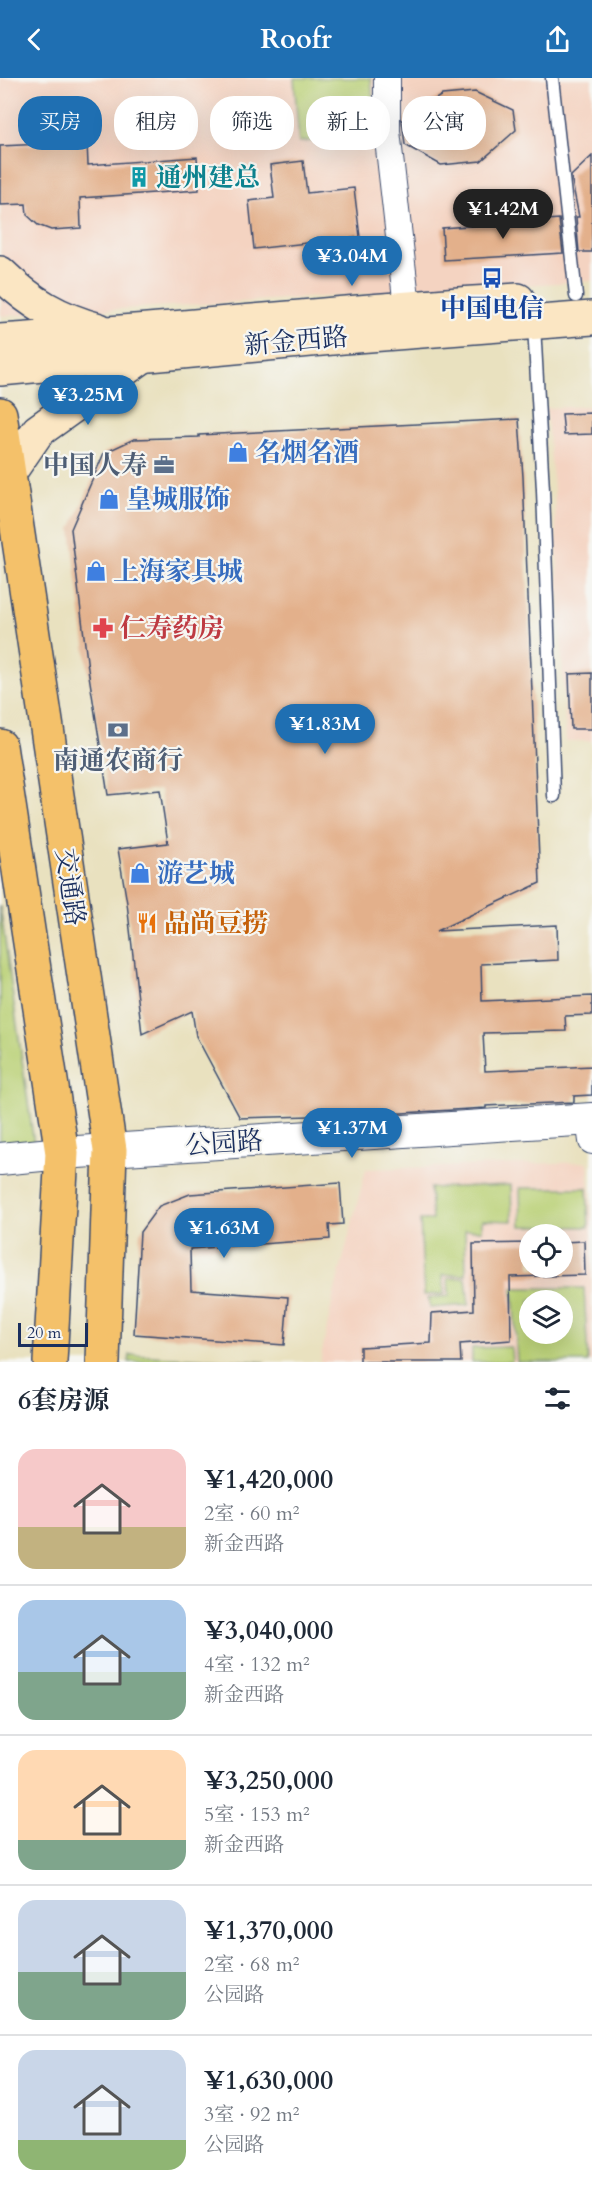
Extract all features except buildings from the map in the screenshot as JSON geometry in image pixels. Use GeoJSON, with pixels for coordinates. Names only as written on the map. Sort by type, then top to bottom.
{"type":"FeatureCollection","features":[{"type":"Feature","properties":{"kind":"main road"},"geometry":{"type":"LineString","coordinates":[[0,273],[23,295],[71,322],[116,334]]}},
{"type":"Feature","properties":{"kind":"main road","name":"新金西路"},"geometry":{"type":"LineString","coordinates":[[0,341],[116,334],[407,307],[587,303]]}},
{"type":"Feature","properties":{"kind":"main road","name":"新金西路"},"geometry":{"type":"LineString","coordinates":[[0,369],[534,321],[587,303]]}},
{"type":"Feature","properties":{"kind":"main road"},"geometry":{"type":"LineString","coordinates":[[9,473],[38,431],[144,356]]}},
{"type":"Feature","properties":{"kind":"main road","name":"交通路"},"geometry":{"type":"LineString","coordinates":[[0,414],[110,1150],[103,1362]]}},
{"type":"Feature","properties":{"kind":"main road","name":"交通路"},"geometry":{"type":"LineString","coordinates":[[0,746],[62,1153],[50,1362]]}},
{"type":"Feature","properties":{"kind":"street"},"geometry":{"type":"LineString","coordinates":[[387,78],[387,131],[407,307]]}},
{"type":"Feature","properties":{"kind":"street","name":"公园路"},"geometry":{"type":"LineString","coordinates":[[0,1159],[110,1150],[591,1127]]}},
{"type":"Feature","properties":{"kind":"lane"},"geometry":{"type":"LineString","coordinates":[[552,78],[587,303]]}},
{"type":"Feature","properties":{"kind":"lane"},"geometry":{"type":"LineString","coordinates":[[534,321],[543,490],[554,796]]}},
{"type":"Feature","properties":{"kind":"shaded area"},"geometry":{"type":"Polygon","coordinates":[[[0,78],[592,78],[592,281],[1,316],[0,78]]]}},
{"type":"Feature","properties":{"kind":"shaded area"},"geometry":{"type":"Polygon","coordinates":[[[592,406],[592,741],[566,741],[554,490],[546,408],[592,406]]]}},
{"type":"Feature","properties":{"kind":"shaded area"},"geometry":{"type":"Polygon","coordinates":[[[588,1162],[592,1221],[592,1362],[320,1362],[333,1298],[366,1169],[588,1162]]]}},
{"type":"Feature","properties":{"kind":"green space"},"geometry":{"type":"Polygon","coordinates":[[[294,78],[371,78],[373,96],[306,96],[306,141],[299,142],[294,78]]]}},
{"type":"Feature","properties":{"kind":"green space"},"geometry":{"type":"Polygon","coordinates":[[[0,906],[34,1144],[0,1148],[0,906]]]}},
{"type":"Feature","properties":{"kind":"green space"},"geometry":{"type":"Polygon","coordinates":[[[511,1185],[512,1221],[482,1220],[482,1230],[465,1230],[466,1275],[443,1275],[444,1294],[424,1295],[420,1220],[432,1220],[430,1188],[511,1185]]]}},
{"type":"Feature","properties":{"kind":"green space"},"geometry":{"type":"Polygon","coordinates":[[[520,1188],[587,1188],[589,1227],[573,1227],[573,1224],[521,1224],[520,1188]]]}},
{"type":"Feature","properties":{"kind":"green space"},"geometry":{"type":"Polygon","coordinates":[[[448,1278],[466,1278],[469,1305],[430,1308],[428,1298],[449,1296],[448,1278]]]}},
{"type":"Feature","properties":{"kind":"green space"},"geometry":{"type":"Polygon","coordinates":[[[513,1288],[584,1288],[588,1362],[517,1362],[513,1288]]]}},
{"type":"Feature","properties":{"kind":"green space"},"geometry":{"type":"Polygon","coordinates":[[[511,1347],[512,1362],[472,1362],[472,1348],[511,1347]]]}},
{"type":"Feature","properties":{"kind":"green space"},"geometry":{"type":"Polygon","coordinates":[[[130,1355],[265,1362],[129,1362],[130,1355]]]}},
{"type":"Feature","properties":{"kind":"place","name":"通州建总"},"geometry":{"type":"Point","coordinates":[139,177]}},
{"type":"Feature","properties":{"kind":"place","name":"中国电信"},"geometry":{"type":"Point","coordinates":[492,278]}},
{"type":"Feature","properties":{"kind":"place","name":"名烟名酒"},"geometry":{"type":"Point","coordinates":[238,452]}},
{"type":"Feature","properties":{"kind":"place","name":"中国人寿"},"geometry":{"type":"Point","coordinates":[164,465]}},
{"type":"Feature","properties":{"kind":"place","name":"皇城服饰"},"geometry":{"type":"Point","coordinates":[109,499]}},
{"type":"Feature","properties":{"kind":"place","name":"上海家具城"},"geometry":{"type":"Point","coordinates":[96,571]}},
{"type":"Feature","properties":{"kind":"place","name":"仁寿药房"},"geometry":{"type":"Point","coordinates":[103,628]}},
{"type":"Feature","properties":{"kind":"place","name":"南通农商行"},"geometry":{"type":"Point","coordinates":[118,730]}},
{"type":"Feature","properties":{"kind":"place","name":"游艺城"},"geometry":{"type":"Point","coordinates":[140,873]}},
{"type":"Feature","properties":{"kind":"place","name":"品尚豆捞"},"geometry":{"type":"Point","coordinates":[147,923]}}]}
